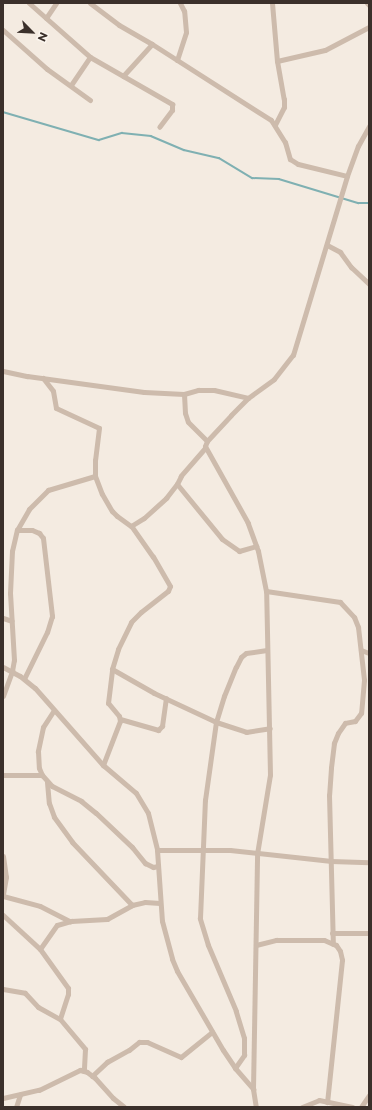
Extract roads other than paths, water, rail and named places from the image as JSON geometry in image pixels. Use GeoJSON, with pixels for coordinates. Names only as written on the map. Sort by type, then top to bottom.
{"type":"FeatureCollection","features":[{"type":"Feature","properties":{"kind":"street"},"geometry":{"type":"LineString","coordinates":[[29,3],[90,57],[172,104],[172,110],[159,127]]}},
{"type":"Feature","properties":{"kind":"street"},"geometry":{"type":"LineString","coordinates":[[46,18],[56,3]]}},
{"type":"Feature","properties":{"kind":"street"},"geometry":{"type":"LineString","coordinates":[[90,3],[119,25],[152,44],[271,120],[285,142],[290,159],[298,164],[347,176]]}},
{"type":"Feature","properties":{"kind":"street"},"geometry":{"type":"LineString","coordinates":[[177,60],[186,32],[184,11],[180,3]]}},
{"type":"Feature","properties":{"kind":"street"},"geometry":{"type":"LineString","coordinates":[[272,3],[277,61],[284,107],[275,125]]}},
{"type":"Feature","properties":{"kind":"street"},"geometry":{"type":"LineString","coordinates":[[277,61],[325,50],[369,27]]}},
{"type":"Feature","properties":{"kind":"street"},"geometry":{"type":"LineString","coordinates":[[3,30],[47,69],[90,100]]}},
{"type":"Feature","properties":{"kind":"street"},"geometry":{"type":"LineString","coordinates":[[124,76],[152,44]]}},
{"type":"Feature","properties":{"kind":"street"},"geometry":{"type":"LineString","coordinates":[[71,85],[90,57]]}},
{"type":"Feature","properties":{"kind":"street"},"geometry":{"type":"LineString","coordinates":[[131,526],[144,518],[166,498],[181,476],[205,448],[207,441],[248,398],[274,379],[293,355],[347,176],[358,146],[369,126]]}},
{"type":"Feature","properties":{"kind":"street"},"geometry":{"type":"LineString","coordinates":[[327,244],[340,252],[351,267],[369,284]]}},
{"type":"Feature","properties":{"kind":"street"},"geometry":{"type":"LineString","coordinates":[[3,371],[144,392],[184,394],[198,390],[214,390],[248,398]]}},
{"type":"Feature","properties":{"kind":"street"},"geometry":{"type":"LineString","coordinates":[[43,378],[53,391],[56,408],[98,428],[95,476],[112,511],[131,526],[153,557],[170,586],[168,591],[141,612],[131,622],[118,649],[112,670],[108,703],[120,718],[158,730],[162,726],[166,698]]}},
{"type":"Feature","properties":{"kind":"street"},"geometry":{"type":"LineString","coordinates":[[184,394],[185,413],[188,422],[207,441]]}},
{"type":"Feature","properties":{"kind":"street"},"geometry":{"type":"LineString","coordinates":[[205,448],[234,496],[248,523],[256,546],[266,591],[270,728],[269,790],[257,854],[253,1088],[256,1107]]}},
{"type":"Feature","properties":{"kind":"street"},"geometry":{"type":"LineString","coordinates":[[3,696],[12,671],[14,660],[10,593],[12,551],[17,530],[29,509],[48,490],[95,476]]}},
{"type":"Feature","properties":{"kind":"street"},"geometry":{"type":"LineString","coordinates":[[176,484],[222,539],[239,551],[256,546]]}},
{"type":"Feature","properties":{"kind":"street"},"geometry":{"type":"LineString","coordinates":[[17,530],[32,530],[39,533],[43,538],[52,616],[47,632],[24,679]]}},
{"type":"Feature","properties":{"kind":"street"},"geometry":{"type":"LineString","coordinates":[[266,591],[340,602],[357,623],[364,680],[361,713],[355,721],[345,723],[334,743],[329,795],[333,944]]}},
{"type":"Feature","properties":{"kind":"street"},"geometry":{"type":"LineString","coordinates":[[3,618],[12,621]]}},
{"type":"Feature","properties":{"kind":"street"},"geometry":{"type":"LineString","coordinates":[[235,1068],[244,1055],[244,1038],[236,1011],[208,945],[200,918],[205,800],[216,722],[224,696],[241,657],[246,653],[268,650]]}},
{"type":"Feature","properties":{"kind":"street"},"geometry":{"type":"LineString","coordinates":[[361,650],[369,653]]}},
{"type":"Feature","properties":{"kind":"street"},"geometry":{"type":"LineString","coordinates":[[3,667],[24,679],[43,697],[103,765],[136,793],[148,813],[157,850],[160,903],[166,937],[177,971],[212,1032],[235,1068],[253,1088]]}},
{"type":"Feature","properties":{"kind":"street"},"geometry":{"type":"LineString","coordinates":[[112,670],[216,722],[246,732],[270,728]]}},
{"type":"Feature","properties":{"kind":"street"},"geometry":{"type":"LineString","coordinates":[[54,710],[43,727],[38,751],[39,768],[42,775],[52,786],[81,800],[132,847],[145,863],[153,867],[158,866]]}},
{"type":"Feature","properties":{"kind":"street"},"geometry":{"type":"LineString","coordinates":[[103,765],[120,718]]}},
{"type":"Feature","properties":{"kind":"street"},"geometry":{"type":"LineString","coordinates":[[3,775],[42,775]]}},
{"type":"Feature","properties":{"kind":"street"},"geometry":{"type":"LineString","coordinates":[[47,782],[49,803],[61,828],[72,842],[132,905]]}},
{"type":"Feature","properties":{"kind":"street"},"geometry":{"type":"LineString","coordinates":[[157,850],[230,850],[331,861],[369,862]]}},
{"type":"Feature","properties":{"kind":"street"},"geometry":{"type":"LineString","coordinates":[[3,856],[6,877],[3,895],[40,906],[71,921]]}},
{"type":"Feature","properties":{"kind":"street"},"geometry":{"type":"LineString","coordinates":[[40,949],[56,925],[71,921],[107,919],[132,905],[145,902],[160,903]]}},
{"type":"Feature","properties":{"kind":"street"},"geometry":{"type":"LineString","coordinates":[[3,915],[40,949],[69,991],[60,1019]]}},
{"type":"Feature","properties":{"kind":"street"},"geometry":{"type":"LineString","coordinates":[[332,933],[369,934]]}},
{"type":"Feature","properties":{"kind":"street"},"geometry":{"type":"LineString","coordinates":[[256,945],[276,940],[324,940],[339,948],[342,960],[327,1102]]}},
{"type":"Feature","properties":{"kind":"street"},"geometry":{"type":"LineString","coordinates":[[3,989],[25,993],[42,1010],[60,1019],[85,1049],[84,1071]]}},
{"type":"Feature","properties":{"kind":"street"},"geometry":{"type":"LineString","coordinates":[[92,1076],[107,1062],[129,1050],[139,1042],[147,1042],[180,1057],[212,1032]]}},
{"type":"Feature","properties":{"kind":"street"},"geometry":{"type":"LineString","coordinates":[[3,1098],[20,1095],[51,1086],[75,1071],[84,1071],[92,1076],[116,1105],[124,1107]]}},
{"type":"Feature","properties":{"kind":"street"},"geometry":{"type":"LineString","coordinates":[[16,1107],[20,1095]]}},
{"type":"Feature","properties":{"kind":"street"},"geometry":{"type":"LineString","coordinates":[[361,1107],[369,1095]]}},
{"type":"Feature","properties":{"kind":"street"},"geometry":{"type":"LineString","coordinates":[[302,1107],[319,1100],[350,1107]]}},
{"type":"Feature","properties":{"kind":"waterway"},"geometry":{"type":"LineString","coordinates":[[3,112],[99,140],[122,133],[151,136],[184,150],[219,158],[252,178],[279,179],[358,203],[369,203]]}}]}
